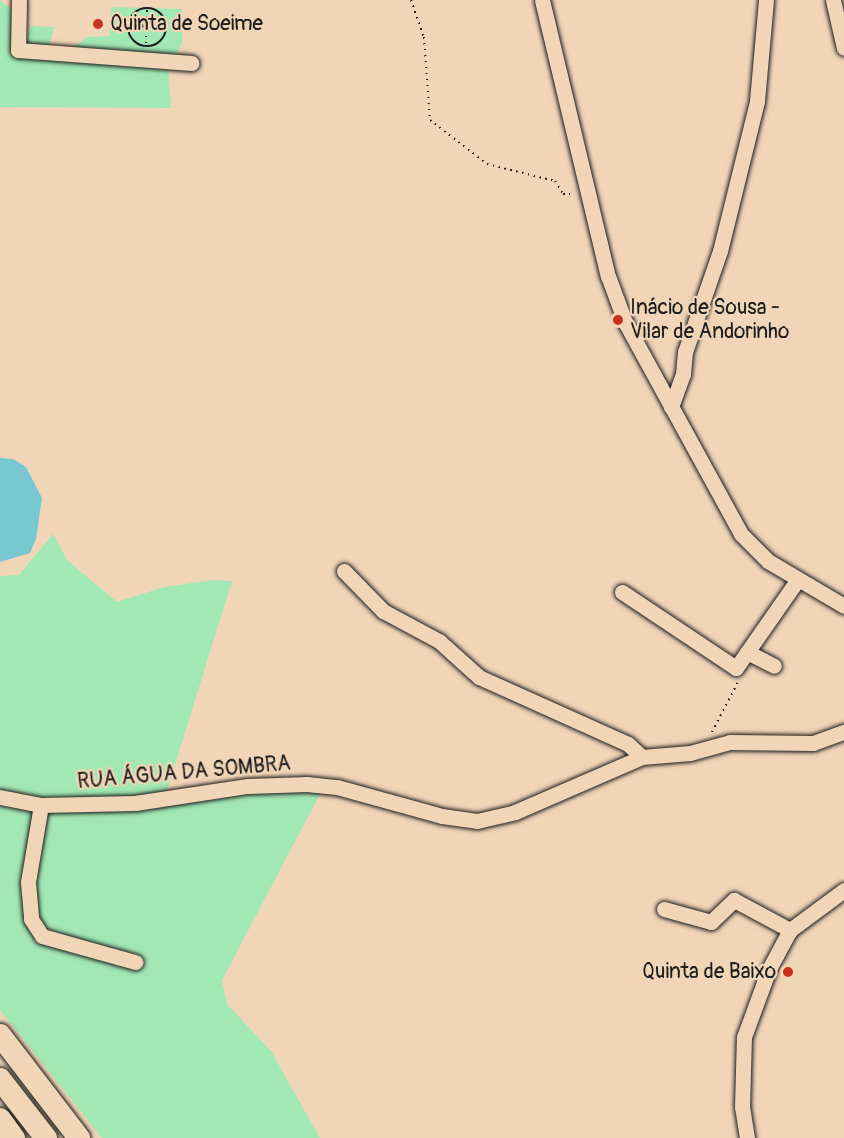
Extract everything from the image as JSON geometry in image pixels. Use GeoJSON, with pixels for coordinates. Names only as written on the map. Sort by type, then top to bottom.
{"type":"FeatureCollection","features":[{"type":"Feature","properties":{"kind":"highway"},"geometry":{"type":"LineString","coordinates":[[0,1035],[79,1138]]}},
{"type":"Feature","properties":{"kind":"highway"},"geometry":{"type":"LineString","coordinates":[[0,1079],[46,1138]]}},
{"type":"Feature","properties":{"kind":"highway"},"geometry":{"type":"LineString","coordinates":[[0,1119],[14,1138]]}},
{"type":"Feature","properties":{"kind":"street"},"geometry":{"type":"LineString","coordinates":[[19,0],[18,50],[192,63]]}},
{"type":"Feature","properties":{"kind":"street"},"geometry":{"type":"LineString","coordinates":[[542,0],[588,195],[617,303],[737,530],[768,561],[844,606]]}},
{"type":"Feature","properties":{"kind":"street"},"geometry":{"type":"LineString","coordinates":[[671,407],[683,375],[685,352],[720,251],[757,101],[766,0]]}},
{"type":"Feature","properties":{"kind":"street"},"geometry":{"type":"LineString","coordinates":[[833,0],[844,48]]}},
{"type":"Feature","properties":{"kind":"street"},"geometry":{"type":"LineString","coordinates":[[344,571],[383,611],[439,641],[479,677],[628,744],[642,757]]}},
{"type":"Feature","properties":{"kind":"street"},"geometry":{"type":"LineString","coordinates":[[744,673],[752,655],[798,579]]}},
{"type":"Feature","properties":{"kind":"street"},"geometry":{"type":"LineString","coordinates":[[622,592],[736,668],[752,655]]}},
{"type":"Feature","properties":{"kind":"street"},"geometry":{"type":"LineString","coordinates":[[752,655],[774,666]]}},
{"type":"Feature","properties":{"kind":"street","name":"RUA ÁGUA DA SOMBRA"},"geometry":{"type":"LineString","coordinates":[[0,797],[41,805],[135,803],[269,784],[337,787],[442,816],[477,821],[515,812],[642,757],[690,753],[730,742],[813,743],[844,732]]}},
{"type":"Feature","properties":{"kind":"street"},"geometry":{"type":"LineString","coordinates":[[41,805],[28,882],[31,919],[42,936],[135,962]]}},
{"type":"Feature","properties":{"kind":"street"},"geometry":{"type":"LineString","coordinates":[[747,1138],[742,1107],[744,1037],[769,969],[790,930],[844,890]]}},
{"type":"Feature","properties":{"kind":"street"},"geometry":{"type":"LineString","coordinates":[[664,909],[711,922],[734,900],[790,930]]}},
{"type":"Feature","properties":{"kind":"path"},"geometry":{"type":"LineString","coordinates":[[411,0],[424,37],[430,120],[487,164],[555,181],[563,194],[588,195]]}},
{"type":"Feature","properties":{"kind":"path"},"geometry":{"type":"LineString","coordinates":[[142,26],[147,20],[147,10]]}},
{"type":"Feature","properties":{"kind":"path"},"geometry":{"type":"LineString","coordinates":[[147,10],[164,14],[168,26],[160,41],[146,43],[132,40],[126,26],[134,11],[147,10]]}},
{"type":"Feature","properties":{"kind":"path"},"geometry":{"type":"LineString","coordinates":[[147,20],[153,26]]}},
{"type":"Feature","properties":{"kind":"path"},"geometry":{"type":"LineString","coordinates":[[126,26],[142,26]]}},
{"type":"Feature","properties":{"kind":"path"},"geometry":{"type":"LineString","coordinates":[[142,26],[146,31],[146,43]]}},
{"type":"Feature","properties":{"kind":"path"},"geometry":{"type":"LineString","coordinates":[[146,31],[153,26],[168,26]]}},
{"type":"Feature","properties":{"kind":"path"},"geometry":{"type":"LineString","coordinates":[[712,729],[744,673]]}},
{"type":"Feature","properties":{"kind":"green space"},"geometry":{"type":"Polygon","coordinates":[[[0,0],[15,13],[14,56],[168,67],[171,108],[0,107],[0,0]]]}},
{"type":"Feature","properties":{"kind":"green space"},"geometry":{"type":"Polygon","coordinates":[[[111,7],[182,9],[182,44],[175,58],[73,48],[87,37],[109,36],[111,7]]]}},
{"type":"Feature","properties":{"kind":"green space"},"geometry":{"type":"Polygon","coordinates":[[[31,26],[54,27],[49,48],[24,46],[31,26]]]}},
{"type":"Feature","properties":{"kind":"green space"},"geometry":{"type":"Polygon","coordinates":[[[53,534],[67,560],[117,602],[164,587],[214,580],[232,581],[166,794],[329,777],[222,980],[227,1004],[271,1051],[320,1138],[102,1138],[0,1010],[0,576],[19,575],[53,534]]]}},
{"type":"Feature","properties":{"kind":"water"},"geometry":{"type":"Polygon","coordinates":[[[0,458],[13,459],[26,467],[42,498],[36,539],[30,553],[0,562],[0,458]]]}},
{"type":"Feature","properties":{"kind":"place","name":"Quinta de Soeime"},"geometry":{"type":"Point","coordinates":[98,24]}},
{"type":"Feature","properties":{"kind":"place","name":"Inácio de Sousa - Vilar de Andorinho"},"geometry":{"type":"Point","coordinates":[618,320]}},
{"type":"Feature","properties":{"kind":"place","name":"Quinta de Baixo"},"geometry":{"type":"Point","coordinates":[788,972]}}]}
